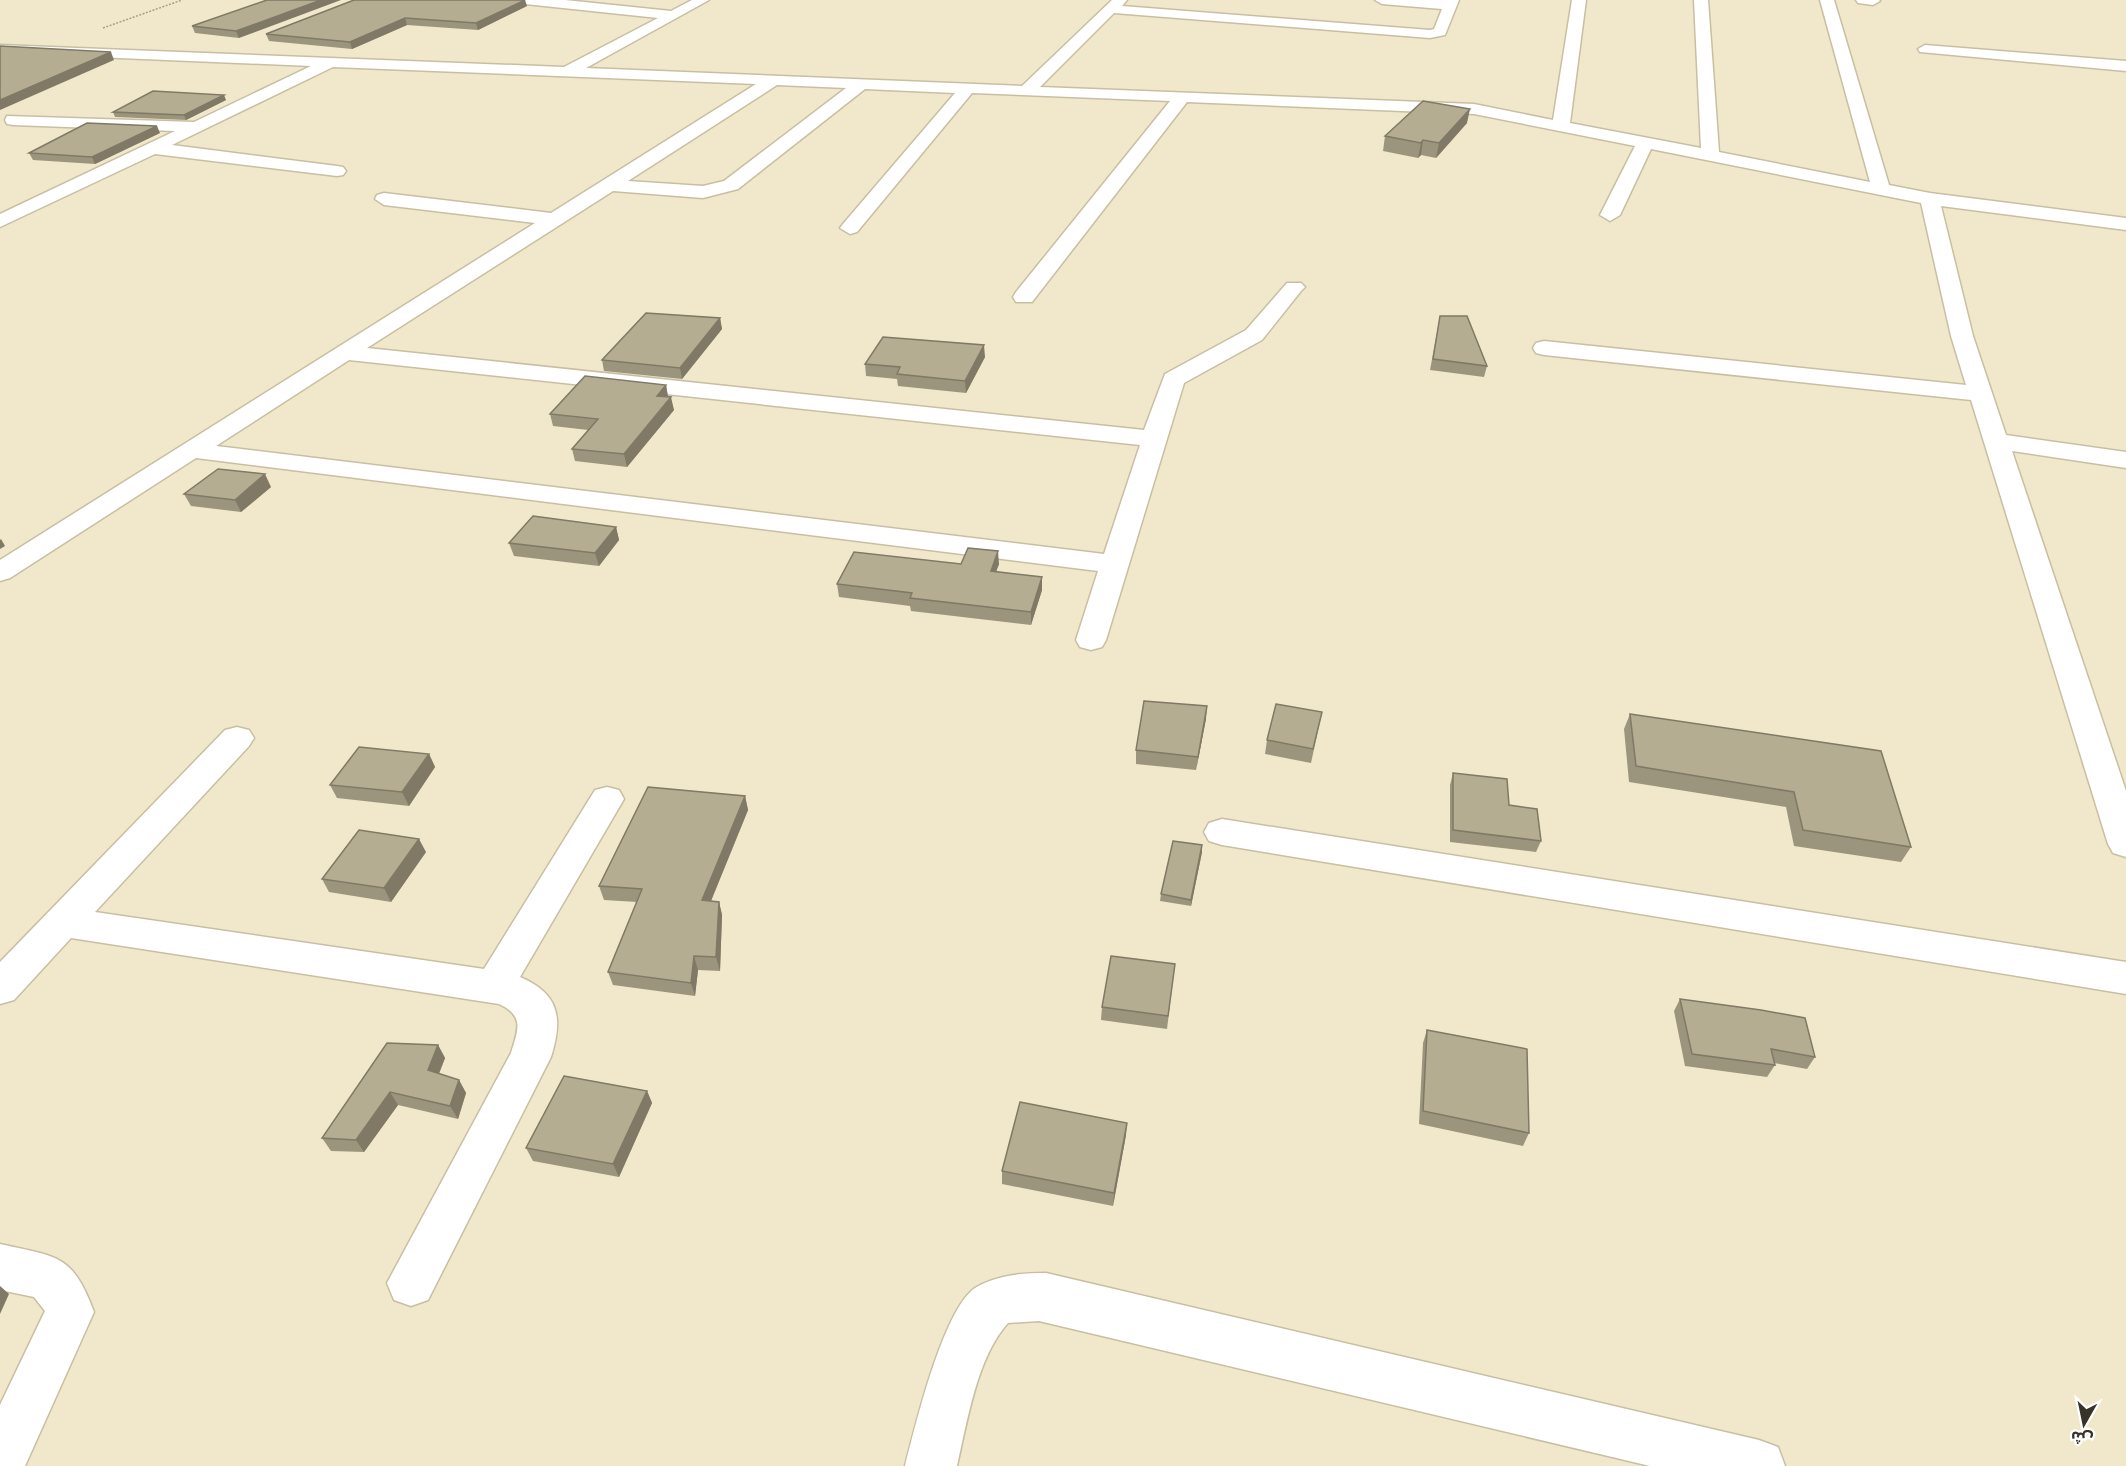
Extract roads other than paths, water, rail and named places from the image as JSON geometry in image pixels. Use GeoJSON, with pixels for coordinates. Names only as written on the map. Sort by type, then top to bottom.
{"type":"FeatureCollection","features":[{"type":"Feature","properties":{"kind":"street"},"geometry":{"type":"LineString","coordinates":[[525,0],[672,15]]}},
{"type":"Feature","properties":{"kind":"street"},"geometry":{"type":"LineString","coordinates":[[567,72],[702,0]]}},
{"type":"Feature","properties":{"kind":"street"},"geometry":{"type":"LineString","coordinates":[[1025,92],[1115,5],[1430,34],[1440,32],[1451,3],[1382,0]]}},
{"type":"Feature","properties":{"kind":"street"},"geometry":{"type":"LineString","coordinates":[[1561,124],[1579,0]]}},
{"type":"Feature","properties":{"kind":"street"},"geometry":{"type":"LineString","coordinates":[[1701,0],[1710,156]]}},
{"type":"Feature","properties":{"kind":"street"},"geometry":{"type":"LineString","coordinates":[[1827,0],[1881,189]]}},
{"type":"Feature","properties":{"kind":"street"},"geometry":{"type":"LineString","coordinates":[[207,57],[240,45]]}},
{"type":"Feature","properties":{"kind":"street"},"geometry":{"type":"LineString","coordinates":[[0,49],[335,61],[1181,99],[1474,109],[1561,124],[1930,199],[2126,224]]}},
{"type":"Feature","properties":{"kind":"street"},"geometry":{"type":"LineString","coordinates":[[1925,49],[2126,66]]}},
{"type":"Feature","properties":{"kind":"street"},"geometry":{"type":"LineString","coordinates":[[10,67],[50,51]]}},
{"type":"Feature","properties":{"kind":"street"},"geometry":{"type":"LineString","coordinates":[[0,221],[335,61]]}},
{"type":"Feature","properties":{"kind":"street"},"geometry":{"type":"LineString","coordinates":[[0,572],[771,82]]}},
{"type":"Feature","properties":{"kind":"street"},"geometry":{"type":"LineString","coordinates":[[611,185],[703,192],[731,185],[861,84]]}},
{"type":"Feature","properties":{"kind":"street"},"geometry":{"type":"LineString","coordinates":[[850,228],[967,89]]}},
{"type":"Feature","properties":{"kind":"street"},"geometry":{"type":"LineString","coordinates":[[1024,297],[1181,99]]}},
{"type":"Feature","properties":{"kind":"street"},"geometry":{"type":"LineString","coordinates":[[13,120],[196,126]]}},
{"type":"Feature","properties":{"kind":"street"},"geometry":{"type":"LineString","coordinates":[[1610,215],[1644,142]]}},
{"type":"Feature","properties":{"kind":"street"},"geometry":{"type":"LineString","coordinates":[[153,148],[337,171]]}},
{"type":"Feature","properties":{"kind":"street"},"geometry":{"type":"LineString","coordinates":[[384,199],[557,220]]}},
{"type":"Feature","properties":{"kind":"street"},"geometry":{"type":"LineString","coordinates":[[1930,199],[1962,336],[1998,441],[2126,844]]}},
{"type":"Feature","properties":{"kind":"street"},"geometry":{"type":"LineString","coordinates":[[1091,640],[1173,379],[1254,335],[1293,287]]}},
{"type":"Feature","properties":{"kind":"street"},"geometry":{"type":"LineString","coordinates":[[1544,348],[1981,394]]}},
{"type":"Feature","properties":{"kind":"street"},"geometry":{"type":"LineString","coordinates":[[346,353],[1154,439]]}},
{"type":"Feature","properties":{"kind":"street"},"geometry":{"type":"LineString","coordinates":[[1998,441],[2126,460]]}},
{"type":"Feature","properties":{"kind":"street"},"geometry":{"type":"LineString","coordinates":[[190,450],[1114,564]]}},
{"type":"Feature","properties":{"kind":"street"},"geometry":{"type":"LineString","coordinates":[[0,988],[237,738]]}},
{"type":"Feature","properties":{"kind":"street"},"geometry":{"type":"LineString","coordinates":[[494,987],[607,799]]}},
{"type":"Feature","properties":{"kind":"street"},"geometry":{"type":"LineString","coordinates":[[1222,832],[2126,978]]}},
{"type":"Feature","properties":{"kind":"street"},"geometry":{"type":"LineString","coordinates":[[63,922],[494,987],[526,996],[538,1013],[539,1031],[530,1057],[411,1283]]}},
{"type":"Feature","properties":{"kind":"street"},"geometry":{"type":"LineString","coordinates":[[0,1267],[44,1276],[64,1290],[70,1311],[0,1462]]}},
{"type":"Feature","properties":{"kind":"street"},"geometry":{"type":"LineString","coordinates":[[931,1466],[952,1382],[970,1338],[989,1307],[1015,1297],[1046,1297],[1758,1466]]}}]}
